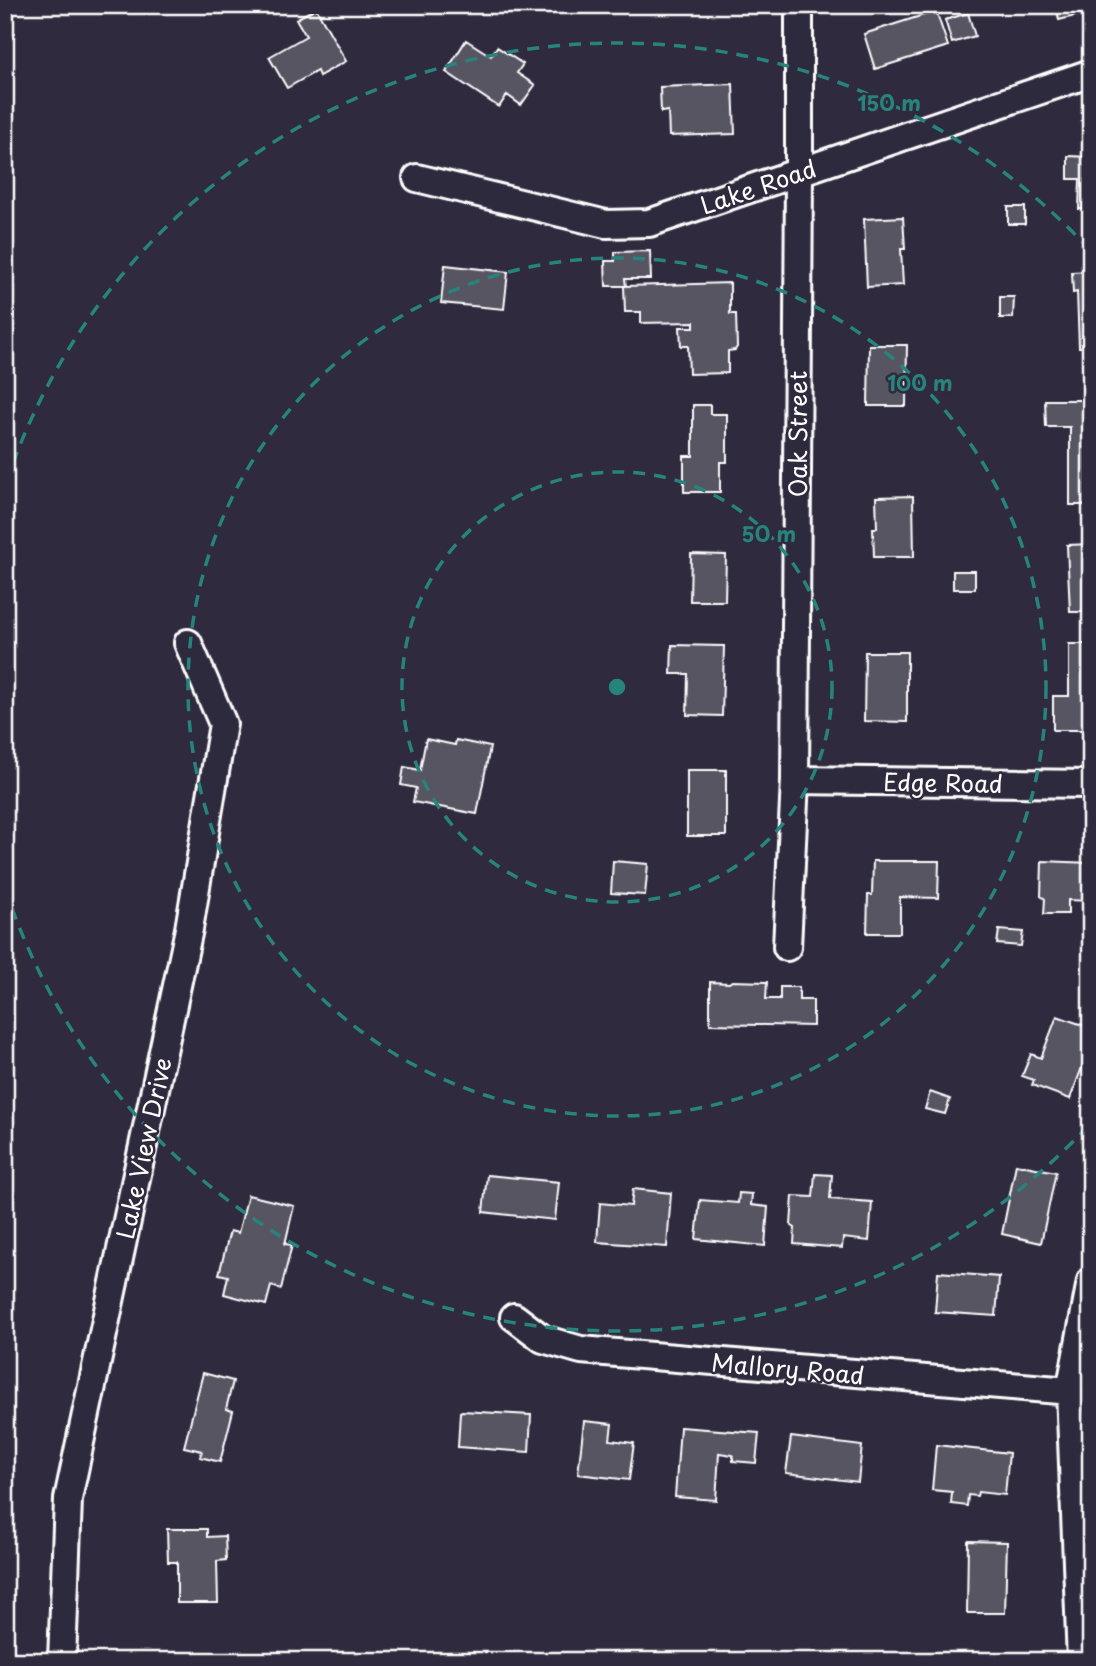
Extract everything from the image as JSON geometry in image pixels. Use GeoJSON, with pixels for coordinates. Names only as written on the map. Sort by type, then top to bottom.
{"type":"FeatureCollection","features":[{"type":"Feature","properties":{"kind":"street","name":"Oak Street"},"geometry":{"type":"LineString","coordinates":[[787,947],[795,780],[799,5]]}},
{"type":"Feature","properties":{"kind":"street","name":"Lake Road"},"geometry":{"type":"LineString","coordinates":[[417,178],[606,224],[649,223],[1091,73]]}},
{"type":"Feature","properties":{"kind":"street","name":"Lake View Drive"},"geometry":{"type":"LineString","coordinates":[[62,1661],[68,1499],[189,929],[223,724],[188,643]]}},
{"type":"Feature","properties":{"kind":"street","name":"Edge Road"},"geometry":{"type":"LineString","coordinates":[[795,780],[1091,784]]}},
{"type":"Feature","properties":{"kind":"street"},"geometry":{"type":"LineString","coordinates":[[1081,1661],[1070,1391],[1091,1281]]}},
{"type":"Feature","properties":{"kind":"street","name":"Mallory Road"},"geometry":{"type":"LineString","coordinates":[[514,1317],[544,1339],[581,1350],[1070,1391]]}},
{"type":"Feature","properties":{"kind":"building"},"geometry":{"type":"Polygon","coordinates":[[[1056,5],[1091,5],[1091,12],[1059,20],[1056,5]]]}},
{"type":"Feature","properties":{"kind":"building"},"geometry":{"type":"Polygon","coordinates":[[[316,8],[346,61],[319,76],[317,71],[287,88],[269,57],[306,36],[296,19],[316,8]]]}},
{"type":"Feature","properties":{"kind":"building"},"geometry":{"type":"Polygon","coordinates":[[[936,11],[948,46],[875,69],[864,34],[936,11]]]}},
{"type":"Feature","properties":{"kind":"building"},"geometry":{"type":"Polygon","coordinates":[[[968,13],[975,36],[952,43],[945,20],[968,13]]]}},
{"type":"Feature","properties":{"kind":"building"},"geometry":{"type":"Polygon","coordinates":[[[466,40],[491,56],[497,47],[523,64],[517,73],[535,85],[521,105],[507,95],[499,107],[446,72],[466,40]]]}},
{"type":"Feature","properties":{"kind":"building"},"geometry":{"type":"Polygon","coordinates":[[[733,84],[735,134],[669,136],[668,111],[661,112],[660,87],[733,84]]]}},
{"type":"Feature","properties":{"kind":"building"},"geometry":{"type":"Polygon","coordinates":[[[1068,156],[1091,157],[1091,209],[1079,209],[1080,179],[1068,179],[1068,156]]]}},
{"type":"Feature","properties":{"kind":"building"},"geometry":{"type":"Polygon","coordinates":[[[1008,207],[1025,207],[1025,224],[1008,224],[1008,207]]]}},
{"type":"Feature","properties":{"kind":"building"},"geometry":{"type":"Polygon","coordinates":[[[903,217],[903,285],[867,287],[864,219],[903,217]]]}},
{"type":"Feature","properties":{"kind":"building"},"geometry":{"type":"Polygon","coordinates":[[[650,251],[651,279],[625,279],[626,286],[730,283],[730,314],[736,314],[737,347],[728,351],[728,373],[689,374],[688,346],[681,346],[680,327],[694,327],[694,322],[641,323],[641,312],[625,312],[624,286],[606,286],[605,261],[615,261],[615,252],[650,251]]]}},
{"type":"Feature","properties":{"kind":"building"},"geometry":{"type":"Polygon","coordinates":[[[445,265],[508,272],[504,309],[441,303],[445,265]]]}},
{"type":"Feature","properties":{"kind":"building"},"geometry":{"type":"Polygon","coordinates":[[[1091,271],[1091,347],[1079,347],[1077,292],[1073,293],[1072,272],[1091,271]]]}},
{"type":"Feature","properties":{"kind":"building"},"geometry":{"type":"Polygon","coordinates":[[[1000,297],[1014,297],[1013,318],[1000,318],[1000,297]]]}},
{"type":"Feature","properties":{"kind":"building"},"geometry":{"type":"Polygon","coordinates":[[[869,345],[907,345],[906,406],[868,406],[869,345]]]}},
{"type":"Feature","properties":{"kind":"building"},"geometry":{"type":"Polygon","coordinates":[[[1045,400],[1091,400],[1091,505],[1070,505],[1070,427],[1046,427],[1045,400]]]}},
{"type":"Feature","properties":{"kind":"building"},"geometry":{"type":"Polygon","coordinates":[[[693,405],[710,405],[710,414],[727,414],[727,462],[720,462],[720,492],[684,492],[684,456],[693,456],[693,405]]]}},
{"type":"Feature","properties":{"kind":"building"},"geometry":{"type":"Polygon","coordinates":[[[913,496],[914,557],[874,557],[876,497],[913,496]]]}},
{"type":"Feature","properties":{"kind":"building"},"geometry":{"type":"Polygon","coordinates":[[[1091,544],[1091,612],[1070,612],[1067,545],[1091,544]]]}},
{"type":"Feature","properties":{"kind":"building"},"geometry":{"type":"Polygon","coordinates":[[[691,554],[726,555],[725,601],[690,601],[691,554]]]}},
{"type":"Feature","properties":{"kind":"building"},"geometry":{"type":"Polygon","coordinates":[[[953,571],[975,571],[975,589],[953,589],[953,571]]]}},
{"type":"Feature","properties":{"kind":"building"},"geometry":{"type":"Polygon","coordinates":[[[1069,644],[1091,644],[1091,730],[1053,730],[1053,696],[1069,696],[1069,644]]]}},
{"type":"Feature","properties":{"kind":"building"},"geometry":{"type":"Polygon","coordinates":[[[672,645],[724,646],[722,716],[687,715],[688,674],[671,674],[672,645]]]}},
{"type":"Feature","properties":{"kind":"building"},"geometry":{"type":"Polygon","coordinates":[[[865,652],[907,652],[907,722],[864,721],[865,652]]]}},
{"type":"Feature","properties":{"kind":"building"},"geometry":{"type":"Polygon","coordinates":[[[426,739],[455,745],[456,740],[490,747],[477,814],[413,802],[416,788],[401,785],[404,767],[420,770],[426,739]]]}},
{"type":"Feature","properties":{"kind":"building"},"geometry":{"type":"Polygon","coordinates":[[[687,770],[726,770],[726,836],[687,836],[687,770]]]}},
{"type":"Feature","properties":{"kind":"building"},"geometry":{"type":"Polygon","coordinates":[[[613,861],[648,864],[645,895],[611,893],[613,861]]]}},
{"type":"Feature","properties":{"kind":"building"},"geometry":{"type":"Polygon","coordinates":[[[873,861],[939,861],[938,898],[900,897],[900,933],[867,933],[868,895],[872,895],[873,861]]]}},
{"type":"Feature","properties":{"kind":"building"},"geometry":{"type":"Polygon","coordinates":[[[1042,861],[1091,863],[1091,901],[1068,900],[1068,914],[1044,914],[1045,899],[1041,896],[1042,861]]]}},
{"type":"Feature","properties":{"kind":"building"},"geometry":{"type":"Polygon","coordinates":[[[999,930],[1023,932],[1021,946],[997,944],[999,930]]]}},
{"type":"Feature","properties":{"kind":"building"},"geometry":{"type":"Polygon","coordinates":[[[710,982],[767,982],[766,999],[780,999],[780,987],[799,987],[799,1000],[813,1000],[813,1026],[710,1024],[710,982]]]}},
{"type":"Feature","properties":{"kind":"building"},"geometry":{"type":"Polygon","coordinates":[[[1057,1016],[1091,1028],[1091,1044],[1070,1099],[1032,1085],[1034,1080],[1022,1076],[1031,1054],[1041,1058],[1057,1016]]]}},
{"type":"Feature","properties":{"kind":"building"},"geometry":{"type":"Polygon","coordinates":[[[930,1092],[950,1099],[945,1114],[925,1109],[930,1092]]]}},
{"type":"Feature","properties":{"kind":"building"},"geometry":{"type":"Polygon","coordinates":[[[1016,1164],[1056,1172],[1041,1243],[1002,1234],[1016,1164]]]}},
{"type":"Feature","properties":{"kind":"building"},"geometry":{"type":"Polygon","coordinates":[[[815,1174],[832,1175],[830,1199],[872,1202],[869,1241],[843,1238],[842,1248],[794,1244],[795,1228],[791,1225],[793,1196],[813,1197],[815,1174]]]}},
{"type":"Feature","properties":{"kind":"building"},"geometry":{"type":"Polygon","coordinates":[[[487,1175],[559,1182],[555,1220],[483,1212],[487,1175]]]}},
{"type":"Feature","properties":{"kind":"building"},"geometry":{"type":"Polygon","coordinates":[[[633,1189],[671,1193],[667,1247],[597,1242],[600,1203],[631,1206],[633,1189]]]}},
{"type":"Feature","properties":{"kind":"building"},"geometry":{"type":"Polygon","coordinates":[[[739,1193],[752,1194],[751,1205],[768,1207],[765,1246],[696,1239],[700,1200],[738,1203],[739,1193]]]}},
{"type":"Feature","properties":{"kind":"building"},"geometry":{"type":"Polygon","coordinates":[[[248,1195],[294,1206],[285,1244],[292,1245],[281,1289],[271,1286],[266,1305],[224,1294],[228,1276],[219,1274],[230,1231],[238,1233],[248,1195]]]}},
{"type":"Feature","properties":{"kind":"building"},"geometry":{"type":"Polygon","coordinates":[[[938,1272],[999,1277],[996,1316],[935,1312],[938,1272]]]}},
{"type":"Feature","properties":{"kind":"building"},"geometry":{"type":"Polygon","coordinates":[[[203,1373],[233,1381],[226,1409],[233,1411],[220,1462],[200,1457],[202,1451],[184,1447],[203,1373]]]}},
{"type":"Feature","properties":{"kind":"building"},"geometry":{"type":"Polygon","coordinates":[[[462,1411],[531,1415],[529,1452],[458,1447],[462,1411]]]}},
{"type":"Feature","properties":{"kind":"building"},"geometry":{"type":"Polygon","coordinates":[[[584,1421],[612,1424],[610,1440],[634,1443],[629,1480],[578,1474],[584,1421]]]}},
{"type":"Feature","properties":{"kind":"building"},"geometry":{"type":"Polygon","coordinates":[[[680,1427],[759,1433],[756,1463],[733,1461],[733,1455],[719,1453],[716,1500],[675,1497],[680,1427]]]}},
{"type":"Feature","properties":{"kind":"building"},"geometry":{"type":"Polygon","coordinates":[[[791,1437],[862,1446],[858,1482],[786,1473],[791,1437]]]}},
{"type":"Feature","properties":{"kind":"building"},"geometry":{"type":"Polygon","coordinates":[[[936,1445],[1009,1453],[1005,1495],[978,1492],[977,1496],[968,1495],[967,1506],[951,1504],[952,1492],[932,1490],[936,1445]]]}},
{"type":"Feature","properties":{"kind":"building"},"geometry":{"type":"Polygon","coordinates":[[[167,1529],[207,1529],[207,1537],[225,1536],[226,1560],[217,1561],[218,1603],[177,1603],[177,1562],[168,1562],[167,1529]]]}},
{"type":"Feature","properties":{"kind":"building"},"geometry":{"type":"Polygon","coordinates":[[[968,1541],[1007,1542],[1005,1613],[967,1613],[968,1541]]]}}]}
